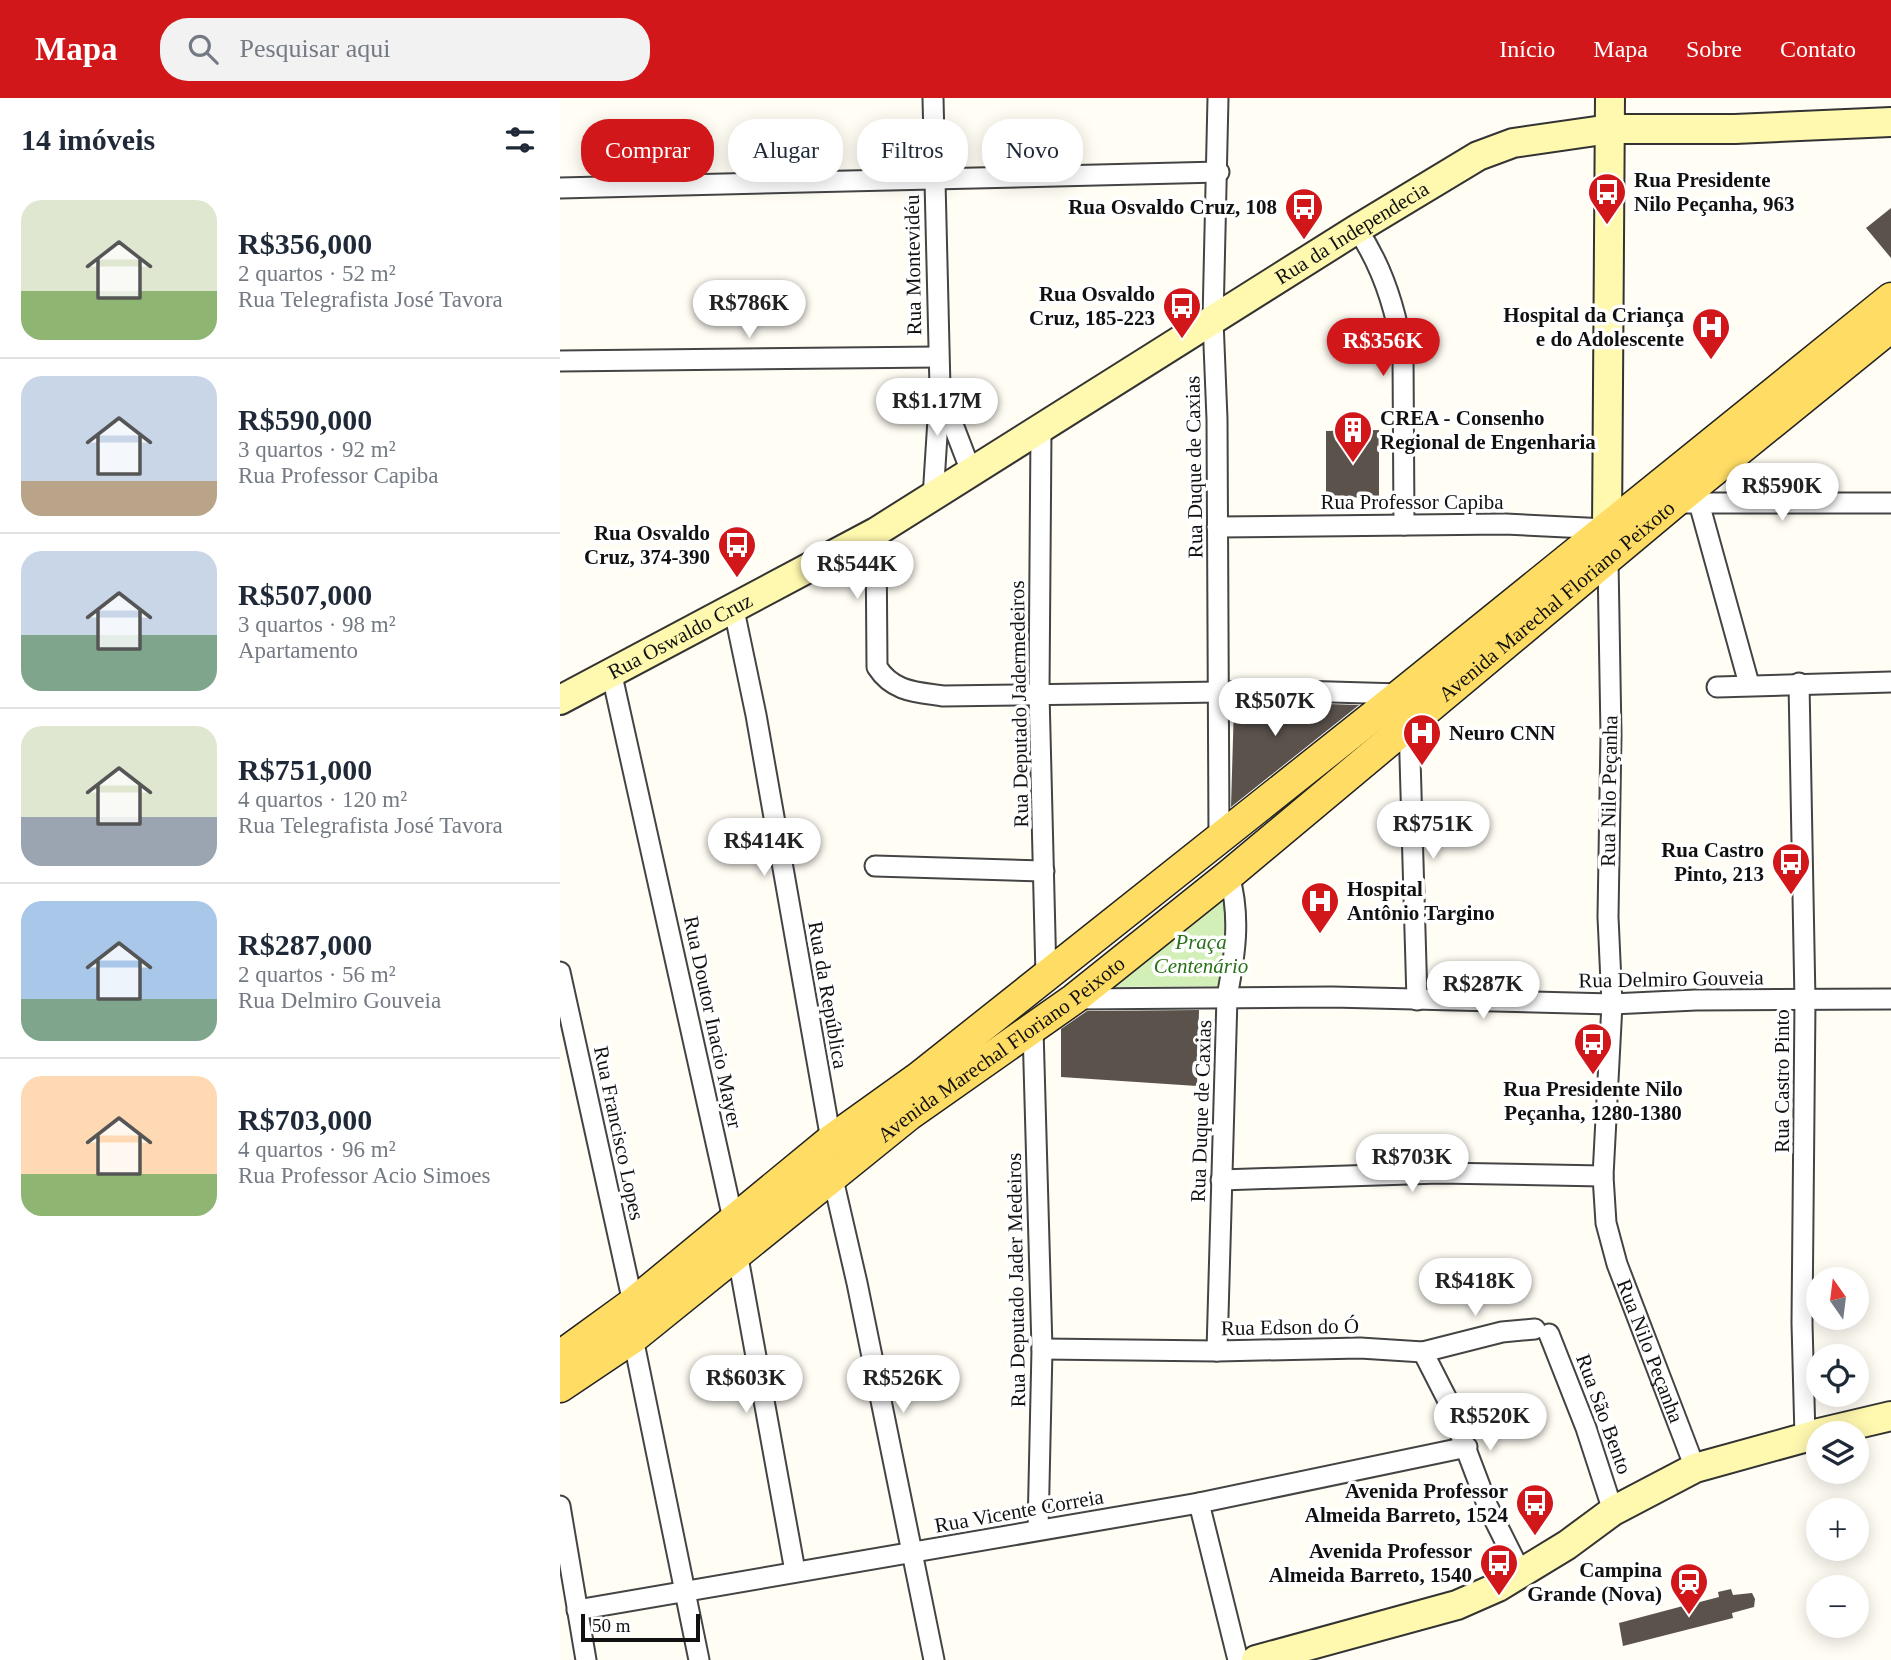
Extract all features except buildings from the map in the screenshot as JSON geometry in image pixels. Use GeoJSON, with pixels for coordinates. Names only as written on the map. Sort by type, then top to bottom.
{"type":"FeatureCollection","features":[{"type":"Feature","properties":{"kind":"main road","name":"Avenida Marechal Floriano Peixoto"},"geometry":{"type":"LineString","coordinates":[[560,1356],[633,1303],[831,1140],[919,1077],[1401,694],[1891,298]]}},
{"type":"Feature","properties":{"kind":"main road","name":"Avenida Marechal Floriano Peixoto"},"geometry":{"type":"LineString","coordinates":[[560,1387],[634,1338],[909,1115],[1074,999],[1229,875],[1409,723],[1608,561],[1687,503],[1891,327]]}},
{"type":"Feature","properties":{"kind":"main road","name":"Rua Nilo Peçanha"},"geometry":{"type":"LineString","coordinates":[[1607,529],[1608,561]]}},
{"type":"Feature","properties":{"kind":"street","name":"Rua Montevidéu"},"geometry":{"type":"LineString","coordinates":[[933,98],[933,119]]}},
{"type":"Feature","properties":{"kind":"street","name":"Rua Duque de Caxias"},"geometry":{"type":"LineString","coordinates":[[1219,98],[1213,320],[1219,836]]}},
{"type":"Feature","properties":{"kind":"street","name":"Rua Nilo Peçanha"},"geometry":{"type":"LineString","coordinates":[[1607,529],[1610,98]]}},
{"type":"Feature","properties":{"kind":"street","name":"Rua da Independecia"},"geometry":{"type":"LineString","coordinates":[[876,532],[1357,229],[1478,156],[1513,143],[1610,129],[1746,129],[1891,122]]}},
{"type":"Feature","properties":{"kind":"street"},"geometry":{"type":"LineString","coordinates":[[968,176],[1219,172]]}},
{"type":"Feature","properties":{"kind":"street"},"geometry":{"type":"LineString","coordinates":[[560,188],[857,179]]}},
{"type":"Feature","properties":{"kind":"street","name":"Rua Montevidéu"},"geometry":{"type":"LineString","coordinates":[[933,182],[940,388],[933,498]]}},
{"type":"Feature","properties":{"kind":"street"},"geometry":{"type":"LineString","coordinates":[[1357,229],[1368,245],[1392,300],[1403,355],[1404,525]]}},
{"type":"Feature","properties":{"kind":"street"},"geometry":{"type":"LineString","coordinates":[[560,361],[938,356]]}},
{"type":"Feature","properties":{"kind":"street","name":"Rua Montevidéu"},"geometry":{"type":"LineString","coordinates":[[940,388],[972,474]]}},
{"type":"Feature","properties":{"kind":"street","name":"Rua Deputado Jadermedeiros"},"geometry":{"type":"LineString","coordinates":[[1041,430],[1039,693],[1046,976]]}},
{"type":"Feature","properties":{"kind":"street"},"geometry":{"type":"LineString","coordinates":[[1749,684],[1687,503],[1891,503]]}},
{"type":"Feature","properties":{"kind":"street","name":"Rua Professor Capiba"},"geometry":{"type":"LineString","coordinates":[[1217,527],[1505,524],[1607,529]]}},
{"type":"Feature","properties":{"kind":"street"},"geometry":{"type":"LineString","coordinates":[[876,532],[877,667],[886,680],[904,691],[943,696],[1219,691],[1401,694]]}},
{"type":"Feature","properties":{"kind":"street","name":"Rua Oswaldo Cruz"},"geometry":{"type":"LineString","coordinates":[[560,700],[611,671],[734,610],[876,532]]}},
{"type":"Feature","properties":{"kind":"street","name":"Rua Nilo Peçanha"},"geometry":{"type":"LineString","coordinates":[[1608,561],[1611,735],[1608,916],[1612,1004],[1603,1176],[1609,1238],[1695,1468]]}},
{"type":"Feature","properties":{"kind":"street","name":"Rua da República"},"geometry":{"type":"LineString","coordinates":[[734,610],[756,715],[831,1140]]}},
{"type":"Feature","properties":{"kind":"street","name":"Rua Doutor Inacio Mayer"},"geometry":{"type":"LineString","coordinates":[[611,671],[733,1219]]}},
{"type":"Feature","properties":{"kind":"street"},"geometry":{"type":"LineString","coordinates":[[1717,687],[1891,682]]}},
{"type":"Feature","properties":{"kind":"street","name":"Rua Castro Pinto"},"geometry":{"type":"LineString","coordinates":[[1799,683],[1805,1001],[1802,1323],[1813,1421]]}},
{"type":"Feature","properties":{"kind":"street"},"geometry":{"type":"LineString","coordinates":[[1409,723],[1417,1000]]}},
{"type":"Feature","properties":{"kind":"street"},"geometry":{"type":"LineString","coordinates":[[875,866],[1044,871]]}},
{"type":"Feature","properties":{"kind":"street","name":"Rua Duque de Caxias"},"geometry":{"type":"LineString","coordinates":[[1217,1351],[1227,998],[1236,949],[1237,921],[1236,899],[1229,875]]}},
{"type":"Feature","properties":{"kind":"street","name":"Rua Francisco Lopes"},"geometry":{"type":"LineString","coordinates":[[560,972],[633,1303]]}},
{"type":"Feature","properties":{"kind":"street","name":"Rua Delmiro Gouveia"},"geometry":{"type":"LineString","coordinates":[[1074,999],[1227,998],[1612,1004],[1696,1000],[1891,999]]}},
{"type":"Feature","properties":{"kind":"street","name":"Rua Deputado Jader Medeiros"},"geometry":{"type":"LineString","coordinates":[[1033,1028],[1042,1349],[1038,1530]]}},
{"type":"Feature","properties":{"kind":"street"},"geometry":{"type":"LineString","coordinates":[[1221,1180],[1439,1173],[1603,1176]]}},
{"type":"Feature","properties":{"kind":"street"},"geometry":{"type":"LineString","coordinates":[[833,1179],[857,1283],[910,1554],[934,1660]]}},
{"type":"Feature","properties":{"kind":"street"},"geometry":{"type":"LineString","coordinates":[[737,1252],[795,1571]]}},
{"type":"Feature","properties":{"kind":"street","name":"Rua Edson do Ó"},"geometry":{"type":"LineString","coordinates":[[1042,1349],[1217,1351],[1360,1348],[1423,1352],[1502,1332],[1542,1332]]}},
{"type":"Feature","properties":{"kind":"street","name":"Rua São Bento"},"geometry":{"type":"LineString","coordinates":[[1542,1332],[1586,1428],[1614,1511]]}},
{"type":"Feature","properties":{"kind":"street"},"geometry":{"type":"LineString","coordinates":[[634,1338],[699,1660]]}},
{"type":"Feature","properties":{"kind":"street"},"geometry":{"type":"LineString","coordinates":[[1423,1352],[1467,1447],[1488,1507],[1521,1573]]}},
{"type":"Feature","properties":{"kind":"street"},"geometry":{"type":"LineString","coordinates":[[1869,1421],[1891,1416]]}},
{"type":"Feature","properties":{"kind":"street"},"geometry":{"type":"LineString","coordinates":[[1256,1660],[1457,1605],[1521,1573],[1614,1511],[1695,1468],[1806,1436]]}},
{"type":"Feature","properties":{"kind":"street","name":"Rua Vicente Correia"},"geometry":{"type":"LineString","coordinates":[[577,1610],[1199,1503],[1467,1447]]}},
{"type":"Feature","properties":{"kind":"street"},"geometry":{"type":"LineString","coordinates":[[1199,1503],[1238,1660]]}},
{"type":"Feature","properties":{"kind":"street"},"geometry":{"type":"LineString","coordinates":[[560,1506],[586,1660]]}},
{"type":"Feature","properties":{"kind":"green space","name":"Praça Centenário"},"geometry":{"type":"Polygon","coordinates":[[[1230,893],[1233,986],[1109,987],[1230,893]]]}},
{"type":"Feature","properties":{"kind":"place","name":"Rua Presidente Nilo Peçanha, 963"},"geometry":{"type":"Point","coordinates":[1607,226]}},
{"type":"Feature","properties":{"kind":"place","name":"Rua Osvaldo Cruz, 108"},"geometry":{"type":"Point","coordinates":[1304,241]}},
{"type":"Feature","properties":{"kind":"place","name":"Rua Osvaldo Cruz, 185-223"},"geometry":{"type":"Point","coordinates":[1182,340]}},
{"type":"Feature","properties":{"kind":"place","name":"Hospital da Criança e do Adolescente"},"geometry":{"type":"Point","coordinates":[1711,361]}},
{"type":"Feature","properties":{"kind":"place","name":"CREA - Consenho Regional de Engenharia"},"geometry":{"type":"Point","coordinates":[1353,464]}},
{"type":"Feature","properties":{"kind":"place","name":"Rua Osvaldo Cruz, 374-390"},"geometry":{"type":"Point","coordinates":[737,579]}},
{"type":"Feature","properties":{"kind":"place","name":"Neuro CNN"},"geometry":{"type":"Point","coordinates":[1422,767]}},
{"type":"Feature","properties":{"kind":"place","name":"Rua Castro Pinto, 213"},"geometry":{"type":"Point","coordinates":[1791,896]}},
{"type":"Feature","properties":{"kind":"place","name":"Hospital Antônio Targino"},"geometry":{"type":"Point","coordinates":[1320,935]}},
{"type":"Feature","properties":{"kind":"place","name":"Rua Presidente Nilo Peçanha, 1280-1380"},"geometry":{"type":"Point","coordinates":[1593,1076]}},
{"type":"Feature","properties":{"kind":"place","name":"Avenida Professor Almeida Barreto, 1524"},"geometry":{"type":"Point","coordinates":[1535,1537]}},
{"type":"Feature","properties":{"kind":"place","name":"Avenida Professor Almeida Barreto, 1540"},"geometry":{"type":"Point","coordinates":[1499,1597]}},
{"type":"Feature","properties":{"kind":"place","name":"Campina Grande (Nova)"},"geometry":{"type":"Point","coordinates":[1689,1616]}}]}
